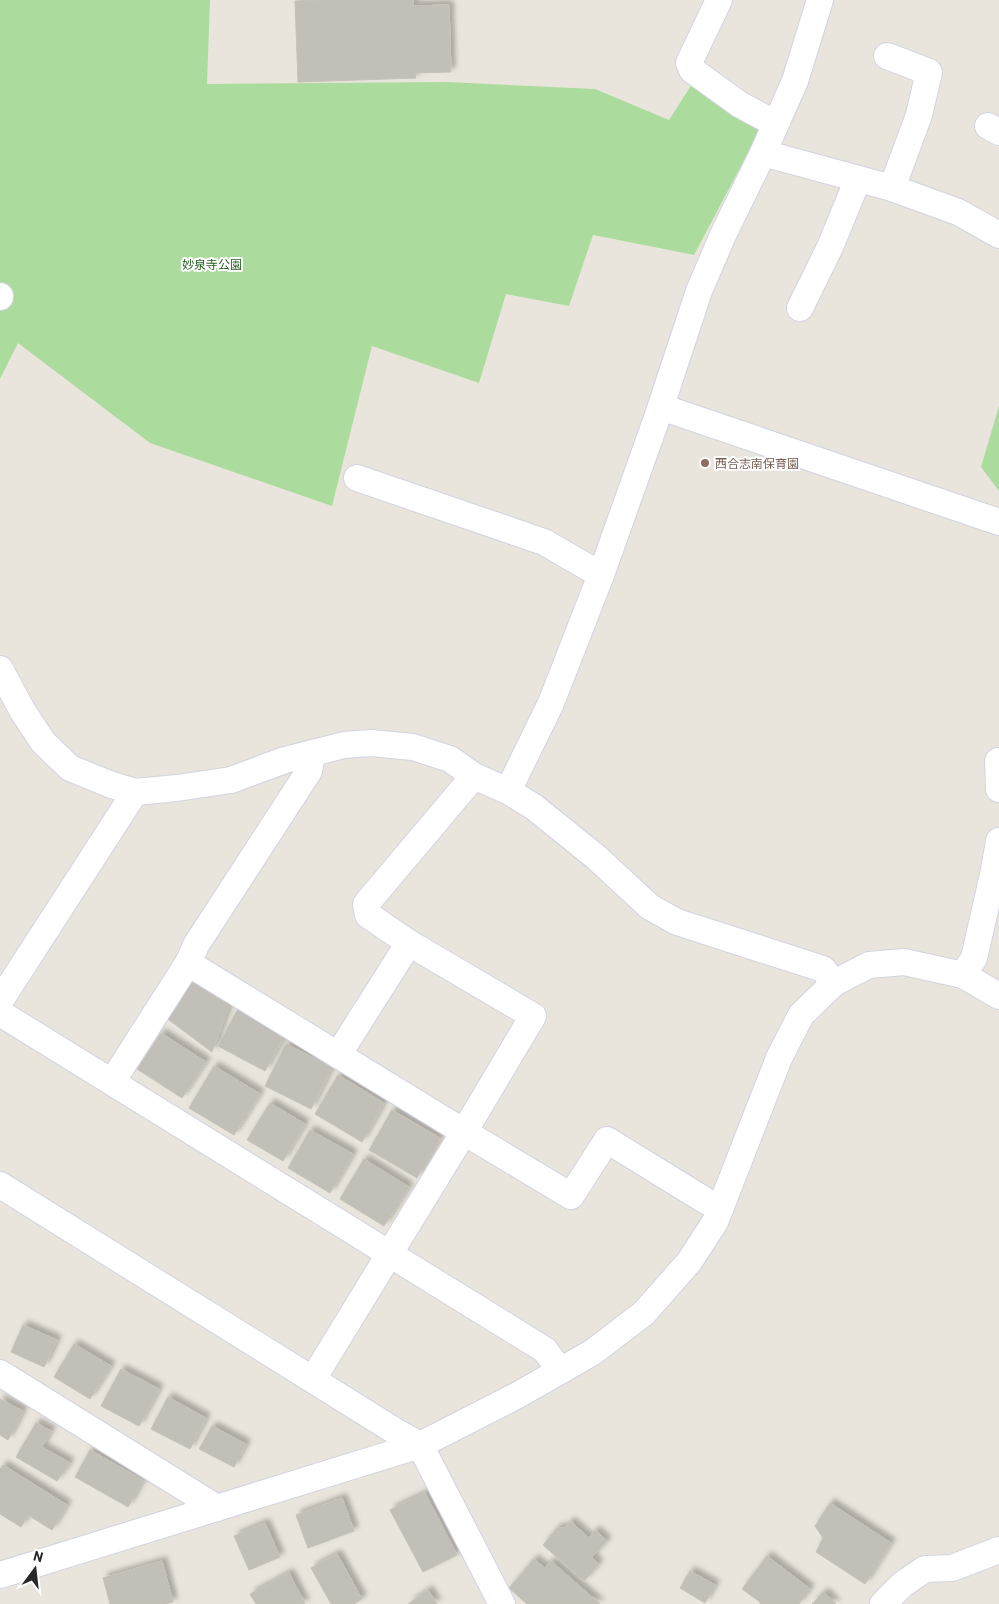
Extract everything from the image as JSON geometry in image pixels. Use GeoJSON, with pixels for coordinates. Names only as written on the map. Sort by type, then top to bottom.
{"type":"FeatureCollection","features":[{"type":"Feature","properties":{"kind":"street"},"geometry":{"type":"LineString","coordinates":[[719,0],[689,64],[692,70],[739,104],[776,124]]}},
{"type":"Feature","properties":{"kind":"street"},"geometry":{"type":"LineString","coordinates":[[508,791],[550,703],[601,575],[700,291],[723,234],[763,154],[795,81],[820,0]]}},
{"type":"Feature","properties":{"kind":"street"},"geometry":{"type":"LineString","coordinates":[[887,56],[929,72],[919,115],[892,188]]}},
{"type":"Feature","properties":{"kind":"street"},"geometry":{"type":"LineString","coordinates":[[763,154],[892,188],[958,212],[999,235]]}},
{"type":"Feature","properties":{"kind":"street"},"geometry":{"type":"LineString","coordinates":[[800,308],[830,247],[858,179]]}},
{"type":"Feature","properties":{"kind":"street"},"geometry":{"type":"LineString","coordinates":[[661,407],[999,522]]}},
{"type":"Feature","properties":{"kind":"street"},"geometry":{"type":"LineString","coordinates":[[357,478],[544,542],[601,575]]}},
{"type":"Feature","properties":{"kind":"street"},"geometry":{"type":"LineString","coordinates":[[0,669],[22,710],[43,742],[70,768],[109,784],[135,792],[231,780],[285,760],[344,745],[371,743],[413,747],[450,759],[474,776],[508,791],[534,808],[596,856],[650,907],[678,922],[705,932],[823,969],[834,983]]}},
{"type":"Feature","properties":{"kind":"street"},"geometry":{"type":"LineString","coordinates":[[112,1082],[188,963],[196,945],[308,771],[312,753]]}},
{"type":"Feature","properties":{"kind":"street"},"geometry":{"type":"LineString","coordinates":[[998,761],[999,789]]}},
{"type":"Feature","properties":{"kind":"street"},"geometry":{"type":"LineString","coordinates":[[313,1379],[533,1016],[409,943],[368,915],[366,904],[474,776]]}},
{"type":"Feature","properties":{"kind":"street"},"geometry":{"type":"LineString","coordinates":[[0,1001],[135,792]]}},
{"type":"Feature","properties":{"kind":"street"},"geometry":{"type":"LineString","coordinates":[[963,975],[974,958],[999,840]]}},
{"type":"Feature","properties":{"kind":"street"},"geometry":{"type":"LineString","coordinates":[[338,1055],[409,943]]}},
{"type":"Feature","properties":{"kind":"street"},"geometry":{"type":"LineString","coordinates":[[0,1575],[420,1445],[516,1396],[593,1352],[644,1313],[689,1262],[715,1222],[779,1058],[801,1015],[834,983],[869,965],[904,962],[963,975],[999,996]]}},
{"type":"Feature","properties":{"kind":"street"},"geometry":{"type":"LineString","coordinates":[[188,963],[572,1196],[607,1140],[706,1201],[721,1207]]}},
{"type":"Feature","properties":{"kind":"street"},"geometry":{"type":"LineString","coordinates":[[0,1013],[545,1350],[560,1371]]}},
{"type":"Feature","properties":{"kind":"street"},"geometry":{"type":"LineString","coordinates":[[0,1185],[420,1445],[502,1604]]}},
{"type":"Feature","properties":{"kind":"street"},"geometry":{"type":"LineString","coordinates":[[0,1373],[217,1508]]}},
{"type":"Feature","properties":{"kind":"street"},"geometry":{"type":"LineString","coordinates":[[883,1604],[903,1584],[925,1569],[952,1568],[999,1550]]}},
{"type":"Feature","properties":{"kind":"green space","name":"妙泉寺公園"},"geometry":{"type":"Polygon","coordinates":[[[0,0],[210,0],[207,84],[447,82],[595,89],[669,120],[692,84],[761,128],[694,255],[593,235],[569,306],[506,294],[479,383],[372,346],[332,506],[150,443],[18,343],[0,379],[0,0]]]}},
{"type":"Feature","properties":{"kind":"green space"},"geometry":{"type":"Polygon","coordinates":[[[999,406],[999,491],[981,467],[999,406]]]}},
{"type":"Feature","properties":{"kind":"building"},"geometry":{"type":"Polygon","coordinates":[[[413,0],[413,6],[449,5],[451,72],[415,73],[416,78],[298,82],[295,1],[413,0]]]}},
{"type":"Feature","properties":{"kind":"building"},"geometry":{"type":"Polygon","coordinates":[[[192,980],[229,1006],[212,1052],[165,1017],[192,980]]]}},
{"type":"Feature","properties":{"kind":"building"},"geometry":{"type":"Polygon","coordinates":[[[238,1009],[285,1035],[265,1071],[218,1046],[238,1009]]]}},
{"type":"Feature","properties":{"kind":"building"},"geometry":{"type":"Polygon","coordinates":[[[161,1033],[206,1062],[182,1098],[137,1069],[161,1033]]]}},
{"type":"Feature","properties":{"kind":"building"},"geometry":{"type":"Polygon","coordinates":[[[286,1044],[332,1067],[311,1109],[265,1086],[286,1044]]]}},
{"type":"Feature","properties":{"kind":"building"},"geometry":{"type":"Polygon","coordinates":[[[214,1066],[260,1094],[234,1135],[189,1108],[214,1066]]]}},
{"type":"Feature","properties":{"kind":"building"},"geometry":{"type":"Polygon","coordinates":[[[338,1075],[384,1103],[362,1142],[315,1114],[338,1075]]]}},
{"type":"Feature","properties":{"kind":"building"},"geometry":{"type":"Polygon","coordinates":[[[270,1103],[305,1124],[283,1161],[247,1140],[270,1103]]]}},
{"type":"Feature","properties":{"kind":"building"},"geometry":{"type":"Polygon","coordinates":[[[392,1110],[440,1138],[417,1178],[369,1150],[392,1110]]]}},
{"type":"Feature","properties":{"kind":"building"},"geometry":{"type":"Polygon","coordinates":[[[310,1130],[353,1154],[330,1193],[288,1168],[310,1130]]]}},
{"type":"Feature","properties":{"kind":"building"},"geometry":{"type":"Polygon","coordinates":[[[364,1159],[409,1187],[384,1226],[340,1199],[364,1159]]]}},
{"type":"Feature","properties":{"kind":"building"},"geometry":{"type":"Polygon","coordinates":[[[23,1325],[57,1340],[44,1367],[11,1352],[23,1325]]]}},
{"type":"Feature","properties":{"kind":"building"},"geometry":{"type":"Polygon","coordinates":[[[74,1344],[111,1366],[90,1399],[54,1377],[74,1344]]]}},
{"type":"Feature","properties":{"kind":"building"},"geometry":{"type":"Polygon","coordinates":[[[121,1369],[159,1389],[139,1426],[101,1406],[121,1369]]]}},
{"type":"Feature","properties":{"kind":"building"},"geometry":{"type":"Polygon","coordinates":[[[168,1397],[206,1418],[190,1449],[151,1429],[168,1397]]]}},
{"type":"Feature","properties":{"kind":"building"},"geometry":{"type":"Polygon","coordinates":[[[0,1399],[23,1411],[8,1440],[0,1435],[0,1399]]]}},
{"type":"Feature","properties":{"kind":"building"},"geometry":{"type":"Polygon","coordinates":[[[36,1423],[51,1431],[42,1447],[70,1463],[57,1481],[16,1457],[36,1423]]]}},
{"type":"Feature","properties":{"kind":"building"},"geometry":{"type":"Polygon","coordinates":[[[212,1426],[246,1444],[234,1467],[199,1449],[212,1426]]]}},
{"type":"Feature","properties":{"kind":"building"},"geometry":{"type":"Polygon","coordinates":[[[90,1450],[143,1480],[128,1507],[75,1477],[90,1450]]]}},
{"type":"Feature","properties":{"kind":"building"},"geometry":{"type":"Polygon","coordinates":[[[3,1465],[67,1505],[52,1530],[28,1515],[21,1527],[0,1514],[0,1469],[3,1465]]]}},
{"type":"Feature","properties":{"kind":"building"},"geometry":{"type":"Polygon","coordinates":[[[425,1493],[457,1555],[423,1572],[390,1510],[425,1493]]]}},
{"type":"Feature","properties":{"kind":"building"},"geometry":{"type":"Polygon","coordinates":[[[342,1498],[354,1531],[308,1548],[296,1515],[342,1498]]]}},
{"type":"Feature","properties":{"kind":"building"},"geometry":{"type":"Polygon","coordinates":[[[830,1503],[891,1543],[865,1584],[816,1552],[823,1538],[815,1526],[830,1503]]]}},
{"type":"Feature","properties":{"kind":"building"},"geometry":{"type":"Polygon","coordinates":[[[570,1521],[589,1538],[595,1530],[607,1541],[592,1557],[599,1564],[584,1581],[543,1545],[557,1528],[565,1528],[570,1521]]]}},
{"type":"Feature","properties":{"kind":"building"},"geometry":{"type":"Polygon","coordinates":[[[265,1523],[280,1557],[249,1570],[234,1536],[265,1523]]]}},
{"type":"Feature","properties":{"kind":"building"},"geometry":{"type":"Polygon","coordinates":[[[337,1554],[362,1599],[354,1604],[331,1604],[311,1568],[337,1554]]]}},
{"type":"Feature","properties":{"kind":"building"},"geometry":{"type":"Polygon","coordinates":[[[767,1556],[810,1589],[799,1604],[760,1604],[760,1602],[742,1589],[767,1556]]]}},
{"type":"Feature","properties":{"kind":"building"},"geometry":{"type":"Polygon","coordinates":[[[534,1559],[545,1568],[551,1561],[600,1604],[527,1604],[509,1588],[534,1559]]]}},
{"type":"Feature","properties":{"kind":"building"},"geometry":{"type":"Polygon","coordinates":[[[162,1561],[173,1602],[165,1604],[110,1604],[103,1578],[162,1561]]]}},
{"type":"Feature","properties":{"kind":"building"},"geometry":{"type":"Polygon","coordinates":[[[690,1571],[715,1585],[705,1603],[680,1588],[690,1571]]]}},
{"type":"Feature","properties":{"kind":"building"},"geometry":{"type":"Polygon","coordinates":[[[289,1573],[305,1604],[256,1604],[250,1594],[289,1573]]]}},
{"type":"Feature","properties":{"kind":"building"},"geometry":{"type":"Polygon","coordinates":[[[428,1590],[437,1604],[408,1604],[428,1590]]]}},
{"type":"Feature","properties":{"kind":"building"},"geometry":{"type":"Polygon","coordinates":[[[824,1592],[836,1604],[812,1604],[824,1592]]]}},
{"type":"Feature","properties":{"kind":"place","name":"西合志南保育園"},"geometry":{"type":"Point","coordinates":[705,463]}}]}
